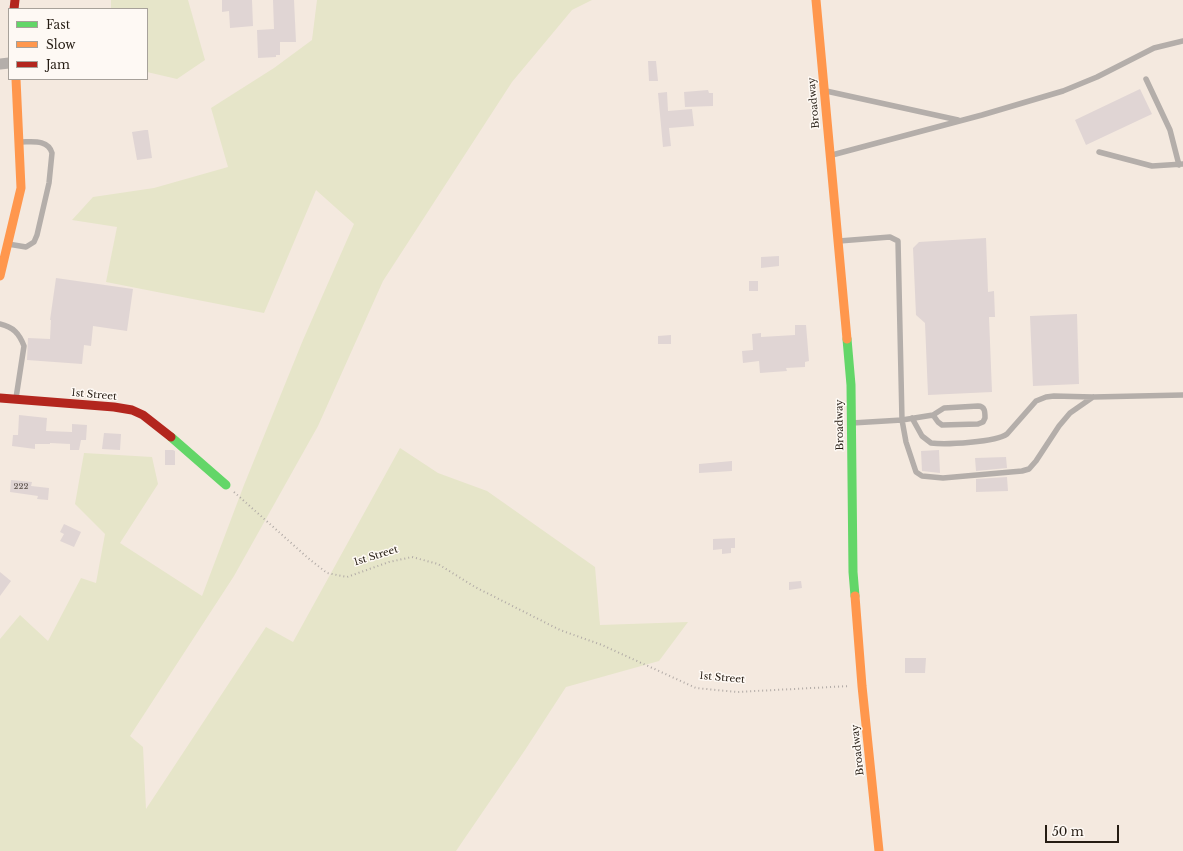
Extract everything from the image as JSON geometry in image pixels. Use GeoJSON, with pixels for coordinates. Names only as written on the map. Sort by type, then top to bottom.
{"type":"FeatureCollection","features":[{"type":"Feature","properties":{"kind":"street","name":"Broadway"},"geometry":{"type":"LineString","coordinates":[[816,0],[848,347],[851,423],[853,572],[862,686],[879,851]]}},
{"type":"Feature","properties":{"kind":"street"},"geometry":{"type":"LineString","coordinates":[[0,276],[21,188],[16,80]]}},
{"type":"Feature","properties":{"kind":"street","name":"1st Street"},"geometry":{"type":"LineString","coordinates":[[0,398],[114,407],[132,410],[143,415],[158,426],[226,485]]}},
{"type":"Feature","properties":{"kind":"lane"},"geometry":{"type":"LineString","coordinates":[[830,156],[982,115],[1063,91],[1097,77],[1154,48],[1183,42]]}},
{"type":"Feature","properties":{"kind":"lane"},"geometry":{"type":"LineString","coordinates":[[1098,152],[1152,166],[1181,164],[1170,130],[1146,79]]}},
{"type":"Feature","properties":{"kind":"lane"},"geometry":{"type":"LineString","coordinates":[[824,90],[960,120]]}},
{"type":"Feature","properties":{"kind":"lane"},"geometry":{"type":"LineString","coordinates":[[8,244],[23,247],[34,242],[49,184],[52,153],[49,146],[39,142],[19,142]]}},
{"type":"Feature","properties":{"kind":"lane"},"geometry":{"type":"LineString","coordinates":[[838,241],[890,237],[898,241],[902,420],[906,442],[913,466],[916,472],[922,476],[943,478],[1022,471],[1028,469],[1036,461],[1059,426],[1070,413],[1093,397]]}},
{"type":"Feature","properties":{"kind":"lane"},"geometry":{"type":"LineString","coordinates":[[0,324],[8,326],[16,332],[21,338],[24,346],[15,399]]}},
{"type":"Feature","properties":{"kind":"lane"},"geometry":{"type":"LineString","coordinates":[[912,418],[922,436],[931,443],[985,440],[999,438],[1008,434],[1040,399],[1054,396],[1093,397],[1183,395]]}},
{"type":"Feature","properties":{"kind":"lane"},"geometry":{"type":"LineString","coordinates":[[851,423],[902,420],[933,415],[944,408],[978,406],[984,408],[985,418],[983,422],[978,424],[942,425],[933,415]]}},
{"type":"Feature","properties":{"kind":"path","name":"1st Street"},"geometry":{"type":"LineString","coordinates":[[226,485],[308,558],[327,572],[347,577],[389,562],[412,557],[438,564],[475,587],[560,630],[602,645],[696,688],[737,692],[862,686]]}},
{"type":"Feature","properties":{"kind":"green space"},"geometry":{"type":"Polygon","coordinates":[[[111,0],[188,0],[205,60],[177,79],[148,72],[148,8],[111,8],[111,0]]]}},
{"type":"Feature","properties":{"kind":"green space"},"geometry":{"type":"Polygon","coordinates":[[[317,0],[592,0],[572,10],[512,82],[383,281],[318,426],[234,576],[130,736],[143,747],[146,809],[266,627],[293,642],[400,448],[438,473],[487,491],[595,567],[600,625],[688,622],[659,661],[566,687],[456,851],[0,851],[0,639],[20,615],[48,641],[81,578],[96,583],[105,534],[75,504],[84,453],[152,457],[158,484],[120,543],[202,596],[244,485],[303,340],[354,224],[316,190],[264,313],[106,282],[117,227],[72,220],[93,197],[154,188],[228,167],[211,108],[274,68],[312,40],[317,0]]]}},
{"type":"Feature","properties":{"kind":"building"},"geometry":{"type":"Polygon","coordinates":[[[222,0],[252,0],[253,26],[230,28],[229,11],[222,12],[222,0]]]}},
{"type":"Feature","properties":{"kind":"building"},"geometry":{"type":"Polygon","coordinates":[[[273,0],[294,0],[296,42],[280,42],[280,55],[276,55],[276,57],[258,58],[257,30],[274,29],[273,0]]]}},
{"type":"Feature","properties":{"kind":"building"},"geometry":{"type":"Polygon","coordinates":[[[648,61],[656,61],[658,81],[649,81],[648,61]]]}},
{"type":"Feature","properties":{"kind":"building"},"geometry":{"type":"Polygon","coordinates":[[[1140,89],[1152,114],[1086,145],[1075,120],[1140,89]]]}},
{"type":"Feature","properties":{"kind":"building"},"geometry":{"type":"Polygon","coordinates":[[[708,90],[709,93],[713,93],[713,106],[685,107],[684,92],[708,90]]]}},
{"type":"Feature","properties":{"kind":"building"},"geometry":{"type":"Polygon","coordinates":[[[667,92],[668,111],[692,109],[694,126],[669,128],[671,146],[663,147],[658,93],[667,92]]]}},
{"type":"Feature","properties":{"kind":"building"},"geometry":{"type":"Polygon","coordinates":[[[148,130],[152,158],[137,160],[132,132],[148,130]]]}},
{"type":"Feature","properties":{"kind":"building"},"geometry":{"type":"Polygon","coordinates":[[[986,238],[988,292],[994,291],[995,317],[989,317],[992,392],[928,395],[925,323],[916,315],[913,248],[919,242],[986,238]]]}},
{"type":"Feature","properties":{"kind":"building"},"geometry":{"type":"Polygon","coordinates":[[[779,256],[779,266],[761,268],[761,257],[779,256]]]}},
{"type":"Feature","properties":{"kind":"building"},"geometry":{"type":"Polygon","coordinates":[[[56,278],[133,289],[127,331],[93,326],[91,346],[84,345],[82,364],[27,360],[28,338],[50,339],[50,320],[56,278]]]}},
{"type":"Feature","properties":{"kind":"building"},"geometry":{"type":"Polygon","coordinates":[[[749,281],[758,281],[758,291],[749,291],[749,281]]]}},
{"type":"Feature","properties":{"kind":"building"},"geometry":{"type":"Polygon","coordinates":[[[1077,314],[1079,384],[1033,386],[1030,316],[1077,314]]]}},
{"type":"Feature","properties":{"kind":"building"},"geometry":{"type":"Polygon","coordinates":[[[795,325],[806,325],[809,361],[805,362],[805,367],[786,368],[787,371],[760,373],[759,361],[743,363],[742,351],[753,350],[752,334],[761,333],[761,337],[795,335],[795,325]]]}},
{"type":"Feature","properties":{"kind":"building"},"geometry":{"type":"Polygon","coordinates":[[[671,335],[671,344],[658,344],[658,336],[671,335]]]}},
{"type":"Feature","properties":{"kind":"building"},"geometry":{"type":"Polygon","coordinates":[[[19,415],[47,418],[46,431],[72,432],[72,424],[87,425],[86,440],[81,440],[79,450],[70,450],[70,444],[35,444],[35,449],[12,446],[13,435],[18,435],[19,415]]]}},
{"type":"Feature","properties":{"kind":"building"},"geometry":{"type":"Polygon","coordinates":[[[104,433],[121,434],[120,450],[102,449],[104,433]]]}},
{"type":"Feature","properties":{"kind":"building"},"geometry":{"type":"Polygon","coordinates":[[[165,450],[175,451],[175,465],[165,465],[165,450]]]}},
{"type":"Feature","properties":{"kind":"building"},"geometry":{"type":"Polygon","coordinates":[[[939,450],[940,473],[922,471],[921,451],[939,450]]]}},
{"type":"Feature","properties":{"kind":"building"},"geometry":{"type":"Polygon","coordinates":[[[1006,457],[1007,468],[976,471],[975,458],[1006,457]]]}},
{"type":"Feature","properties":{"kind":"building"},"geometry":{"type":"Polygon","coordinates":[[[732,461],[732,471],[699,473],[699,464],[732,461]]]}},
{"type":"Feature","properties":{"kind":"building"},"geometry":{"type":"Polygon","coordinates":[[[1007,477],[1008,491],[976,492],[976,479],[1007,477]]]}},
{"type":"Feature","properties":{"kind":"building"},"geometry":{"type":"Polygon","coordinates":[[[11,480],[32,482],[31,486],[49,488],[48,500],[37,499],[38,496],[10,492],[11,480]]]}},
{"type":"Feature","properties":{"kind":"building"},"geometry":{"type":"Polygon","coordinates":[[[64,524],[81,532],[74,547],[60,541],[64,534],[60,532],[64,524]]]}},
{"type":"Feature","properties":{"kind":"building"},"geometry":{"type":"Polygon","coordinates":[[[735,538],[735,548],[731,548],[731,553],[722,554],[722,549],[713,550],[713,539],[735,538]]]}},
{"type":"Feature","properties":{"kind":"building"},"geometry":{"type":"Polygon","coordinates":[[[0,572],[11,581],[0,596],[0,572]]]}},
{"type":"Feature","properties":{"kind":"building"},"geometry":{"type":"Polygon","coordinates":[[[801,581],[802,588],[789,590],[789,582],[801,581]]]}},
{"type":"Feature","properties":{"kind":"building"},"geometry":{"type":"Polygon","coordinates":[[[905,658],[926,658],[925,673],[905,673],[905,658]]]}},
{"type":"Feature","properties":{"kind":"traffic: fast"},"geometry":{"type":"LineString","coordinates":[[847,339],[851,385],[853,572],[855,596]]}},
{"type":"Feature","properties":{"kind":"traffic: fast"},"geometry":{"type":"LineString","coordinates":[[171,437],[226,485]]}},
{"type":"Feature","properties":{"kind":"traffic: slow"},"geometry":{"type":"LineString","coordinates":[[816,0],[847,339]]}},
{"type":"Feature","properties":{"kind":"traffic: slow"},"geometry":{"type":"LineString","coordinates":[[0,276],[21,188],[16,80]]}},
{"type":"Feature","properties":{"kind":"traffic: slow"},"geometry":{"type":"LineString","coordinates":[[855,596],[862,686],[879,851]]}},
{"type":"Feature","properties":{"kind":"traffic: jam"},"geometry":{"type":"LineString","coordinates":[[14,8],[15,0]]}},
{"type":"Feature","properties":{"kind":"traffic: jam"},"geometry":{"type":"LineString","coordinates":[[0,398],[114,407],[132,410],[143,415],[171,437]]}}]}
